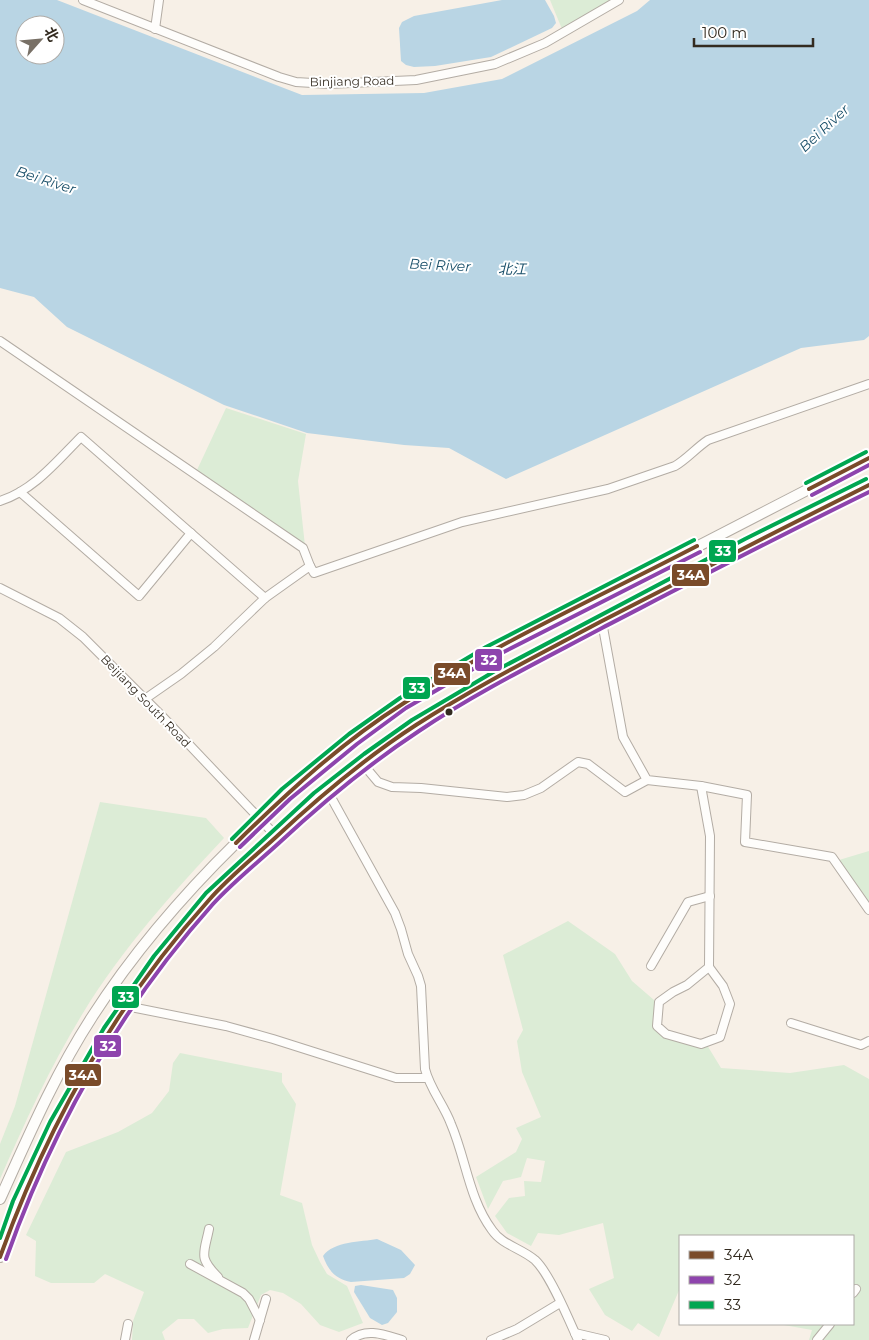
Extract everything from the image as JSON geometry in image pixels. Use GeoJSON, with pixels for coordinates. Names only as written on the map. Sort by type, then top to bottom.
{"type":"FeatureCollection","features":[{"type":"Feature","properties":{"kind":"main road"},"geometry":{"type":"LineString","coordinates":[[0,1199],[36,1118],[69,1055],[110,990],[181,899],[286,794],[353,739],[402,703],[454,672],[869,458]]}},
{"type":"Feature","properties":{"kind":"main road"},"geometry":{"type":"LineString","coordinates":[[0,1257],[19,1204],[55,1125],[86,1068],[126,1006],[159,960],[210,898],[327,790],[362,763],[437,711],[498,676],[869,485]]}},
{"type":"Feature","properties":{"kind":"street","name":"Binjiang Road"},"geometry":{"type":"LineString","coordinates":[[83,0],[280,77],[296,82],[329,84],[416,80],[495,64],[546,43],[619,0]]}},
{"type":"Feature","properties":{"kind":"street"},"geometry":{"type":"LineString","coordinates":[[155,29],[159,0]]}},
{"type":"Feature","properties":{"kind":"street"},"geometry":{"type":"LineString","coordinates":[[0,340],[303,548],[314,572],[346,563],[462,522],[608,489],[675,466],[684,461],[708,440],[869,384]]}},
{"type":"Feature","properties":{"kind":"street"},"geometry":{"type":"LineString","coordinates":[[0,501],[15,496],[37,481],[80,437],[265,598]]}},
{"type":"Feature","properties":{"kind":"street"},"geometry":{"type":"LineString","coordinates":[[20,492],[139,596],[191,533]]}},
{"type":"Feature","properties":{"kind":"street"},"geometry":{"type":"LineString","coordinates":[[145,699],[181,674],[214,647],[265,598],[310,566]]}},
{"type":"Feature","properties":{"kind":"street","name":"Beijiang South Road"},"geometry":{"type":"LineString","coordinates":[[0,588],[59,618],[83,637],[276,836]]}},
{"type":"Feature","properties":{"kind":"street"},"geometry":{"type":"LineString","coordinates":[[602,622],[623,736],[647,780]]}},
{"type":"Feature","properties":{"kind":"street"},"geometry":{"type":"LineString","coordinates":[[362,763],[378,782],[392,787],[422,788],[507,797],[524,795],[541,788],[578,762],[588,764],[626,792],[647,780],[701,786],[747,795],[745,842],[832,857],[869,910]]}},
{"type":"Feature","properties":{"kind":"street"},"geometry":{"type":"LineString","coordinates":[[701,786],[710,836],[709,967],[723,986],[730,1004],[720,1036],[701,1044],[666,1034],[657,1026],[659,1002],[687,985],[709,967]]}},
{"type":"Feature","properties":{"kind":"street"},"geometry":{"type":"LineString","coordinates":[[327,790],[395,913],[408,954],[420,980],[427,1078],[452,1125],[475,1197],[487,1224],[501,1240],[526,1254],[540,1266],[576,1336],[605,1340]]}},
{"type":"Feature","properties":{"kind":"street"},"geometry":{"type":"LineString","coordinates":[[650,966],[688,902],[710,896]]}},
{"type":"Feature","properties":{"kind":"street"},"geometry":{"type":"LineString","coordinates":[[126,1006],[226,1026],[274,1039],[396,1078],[427,1078]]}},
{"type":"Feature","properties":{"kind":"street"},"geometry":{"type":"LineString","coordinates":[[791,1023],[861,1045],[869,1041]]}},
{"type":"Feature","properties":{"kind":"street"},"geometry":{"type":"LineString","coordinates":[[209,1229],[204,1260],[207,1266],[224,1283]]}},
{"type":"Feature","properties":{"kind":"street"},"geometry":{"type":"LineString","coordinates":[[190,1264],[243,1293],[250,1299],[260,1320]]}},
{"type":"Feature","properties":{"kind":"street"},"geometry":{"type":"LineString","coordinates":[[254,1340],[266,1298]]}},
{"type":"Feature","properties":{"kind":"street"},"geometry":{"type":"LineString","coordinates":[[491,1340],[517,1329],[560,1303]]}},
{"type":"Feature","properties":{"kind":"street"},"geometry":{"type":"LineString","coordinates":[[125,1340],[128,1324]]}},
{"type":"Feature","properties":{"kind":"street"},"geometry":{"type":"LineString","coordinates":[[817,1340],[829,1325]]}},
{"type":"Feature","properties":{"kind":"street"},"geometry":{"type":"LineString","coordinates":[[351,1340],[360,1334],[370,1332],[402,1340]]}},
{"type":"Feature","properties":{"kind":"green space"},"geometry":{"type":"Polygon","coordinates":[[[550,0],[611,0],[562,29],[550,0]]]}},
{"type":"Feature","properties":{"kind":"green space"},"geometry":{"type":"Polygon","coordinates":[[[226,408],[306,434],[298,481],[305,546],[197,470],[226,408]]]}},
{"type":"Feature","properties":{"kind":"green space"},"geometry":{"type":"Polygon","coordinates":[[[100,802],[206,818],[224,838],[149,922],[98,989],[49,1073],[0,1179],[0,1144],[15,1106],[100,802]]]}},
{"type":"Feature","properties":{"kind":"green space"},"geometry":{"type":"Polygon","coordinates":[[[869,851],[869,904],[839,860],[869,851]]]}},
{"type":"Feature","properties":{"kind":"green space"},"geometry":{"type":"Polygon","coordinates":[[[568,921],[615,954],[632,981],[654,1000],[654,1027],[707,1045],[721,1068],[790,1073],[844,1065],[869,1079],[869,1340],[809,1340],[812,1330],[784,1325],[854,1325],[854,1235],[679,1235],[679,1290],[659,1337],[638,1323],[632,1331],[605,1315],[589,1289],[614,1278],[603,1223],[559,1235],[538,1233],[531,1246],[507,1233],[495,1216],[509,1198],[525,1196],[524,1181],[541,1182],[545,1161],[527,1158],[521,1177],[503,1181],[488,1209],[476,1177],[516,1152],[522,1139],[516,1128],[541,1117],[522,1072],[517,1041],[523,1030],[503,955],[568,921]]]}},
{"type":"Feature","properties":{"kind":"green space"},"geometry":{"type":"Polygon","coordinates":[[[180,1053],[282,1073],[282,1082],[296,1104],[280,1195],[302,1203],[312,1245],[320,1262],[327,1274],[347,1286],[363,1323],[339,1332],[320,1325],[301,1304],[283,1293],[270,1290],[261,1295],[248,1328],[223,1329],[208,1333],[194,1319],[178,1319],[162,1332],[165,1340],[132,1340],[133,1321],[144,1292],[105,1274],[94,1283],[51,1283],[35,1276],[36,1241],[26,1235],[66,1152],[118,1132],[152,1113],[169,1091],[173,1063],[180,1053]]]}},
{"type":"Feature","properties":{"kind":"water","name":"北江"},"geometry":{"type":"Polygon","coordinates":[[[0,0],[57,0],[302,95],[424,93],[502,79],[637,11],[650,0],[869,0],[869,336],[864,340],[801,348],[506,479],[449,448],[404,445],[307,433],[224,405],[67,327],[34,297],[0,288],[0,0]]]}},
{"type":"Feature","properties":{"kind":"water"},"geometry":{"type":"Polygon","coordinates":[[[502,0],[545,0],[556,23],[552,28],[491,57],[435,66],[414,67],[406,65],[401,61],[399,28],[402,22],[414,16],[502,0]]]}},
{"type":"Feature","properties":{"kind":"water"},"geometry":{"type":"Polygon","coordinates":[[[377,1239],[401,1250],[415,1265],[410,1274],[404,1278],[351,1282],[336,1276],[327,1266],[323,1256],[334,1247],[377,1239]]]}},
{"type":"Feature","properties":{"kind":"water"},"geometry":{"type":"Polygon","coordinates":[[[361,1285],[393,1290],[397,1298],[397,1312],[388,1323],[382,1325],[370,1318],[354,1292],[355,1286],[361,1285]]]}},
{"type":"Feature","properties":{"kind":"transit line","name":"33"},"geometry":{"type":"LineString","coordinates":[[806,483],[866,452]]}},
{"type":"Feature","properties":{"kind":"transit line","name":"34A"},"geometry":{"type":"LineString","coordinates":[[809,489],[869,458]]}},
{"type":"Feature","properties":{"kind":"transit line","name":"32"},"geometry":{"type":"LineString","coordinates":[[812,495],[869,465]]}},
{"type":"Feature","properties":{"kind":"transit line","name":"33"},"geometry":{"type":"LineString","coordinates":[[0,1238],[13,1201],[50,1122],[104,1028],[154,956],[206,893],[314,793],[412,720],[495,671],[745,539],[866,479]]}},
{"type":"Feature","properties":{"kind":"transit line","name":"34A"},"geometry":{"type":"LineString","coordinates":[[0,1257],[39,1161],[87,1068],[114,1024],[175,940],[216,892],[308,808],[379,751],[416,725],[461,698],[600,622],[869,485]]}},
{"type":"Feature","properties":{"kind":"transit line","name":"32"},"geometry":{"type":"LineString","coordinates":[[6,1259],[24,1211],[67,1117],[92,1071],[148,985],[213,904],[237,880],[329,798],[382,757],[463,703],[602,628],[869,492]]}},
{"type":"Feature","properties":{"kind":"transit line","name":"33"},"geometry":{"type":"LineString","coordinates":[[232,839],[282,789],[349,734],[400,698],[486,647],[694,540]]}},
{"type":"Feature","properties":{"kind":"transit line","name":"34A"},"geometry":{"type":"LineString","coordinates":[[236,843],[316,768],[359,734],[404,703],[512,640],[697,546]]}},
{"type":"Feature","properties":{"kind":"transit line","name":"32"},"geometry":{"type":"LineString","coordinates":[[240,847],[290,799],[357,744],[406,708],[492,658],[700,552]]}},
{"type":"Feature","properties":{"kind":"water label","name":"Bei River"},"geometry":{"type":"Point","coordinates":[824,128]}},
{"type":"Feature","properties":{"kind":"water label","name":"Bei River"},"geometry":{"type":"Point","coordinates":[46,180]}},
{"type":"Feature","properties":{"kind":"water label","name":"Bei River"},"geometry":{"type":"Point","coordinates":[440,265]}}]}
